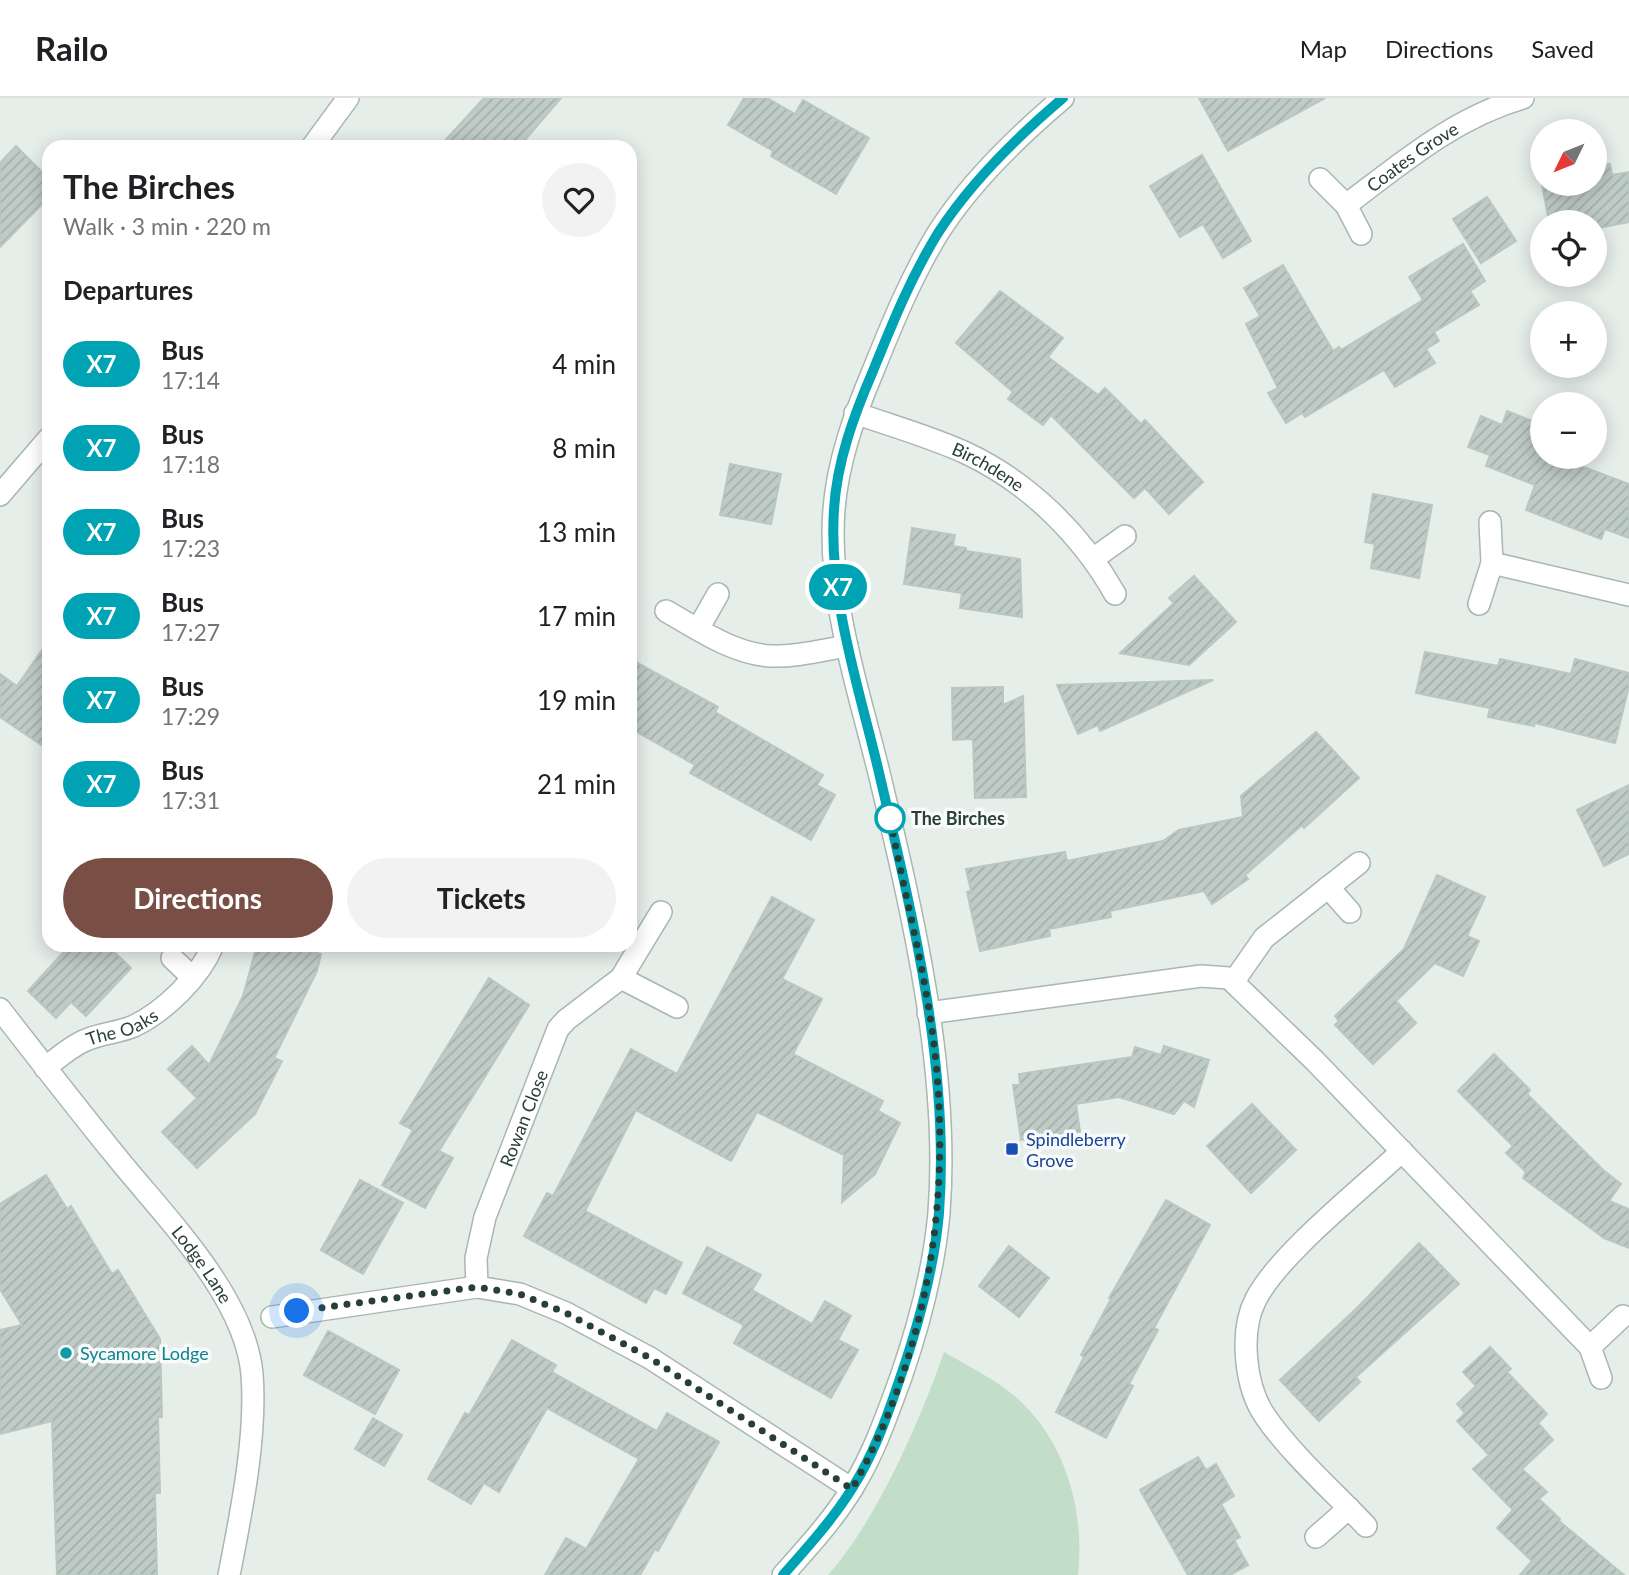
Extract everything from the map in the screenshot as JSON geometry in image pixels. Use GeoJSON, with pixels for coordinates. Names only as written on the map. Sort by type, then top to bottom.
{"type":"FeatureCollection","features":[{"type":"Feature","properties":{"kind":"street"},"geometry":{"type":"LineString","coordinates":[[317,140],[348,98]]}},
{"type":"Feature","properties":{"kind":"street"},"geometry":{"type":"LineString","coordinates":[[783,1575],[852,1489],[871,1455],[913,1341],[936,1228],[941,1154],[937,1072],[928,1013],[897,849],[839,607],[834,518],[838,475],[855,414],[894,317],[940,231],[995,163],[1027,129],[1063,98]]}},
{"type":"Feature","properties":{"kind":"street","name":"Coates Grove"},"geometry":{"type":"LineString","coordinates":[[1346,205],[1451,128],[1488,110],[1523,98]]}},
{"type":"Feature","properties":{"kind":"street"},"geometry":{"type":"LineString","coordinates":[[1320,179],[1346,205],[1361,234]]}},
{"type":"Feature","properties":{"kind":"street","name":"Birchdene"},"geometry":{"type":"LineString","coordinates":[[855,414],[963,452],[1002,472],[1055,516],[1093,559],[1115,594]]}},
{"type":"Feature","properties":{"kind":"street"},"geometry":{"type":"LineString","coordinates":[[0,495],[42,446]]}},
{"type":"Feature","properties":{"kind":"street"},"geometry":{"type":"LineString","coordinates":[[1479,604],[1492,563],[1490,522]]}},
{"type":"Feature","properties":{"kind":"street"},"geometry":{"type":"LineString","coordinates":[[1093,559],[1125,536]]}},
{"type":"Feature","properties":{"kind":"street"},"geometry":{"type":"LineString","coordinates":[[1492,563],[1629,595]]}},
{"type":"Feature","properties":{"kind":"street"},"geometry":{"type":"LineString","coordinates":[[698,629],[718,594]]}},
{"type":"Feature","properties":{"kind":"street"},"geometry":{"type":"LineString","coordinates":[[666,611],[742,650],[771,656],[848,646]]}},
{"type":"Feature","properties":{"kind":"street"},"geometry":{"type":"LineString","coordinates":[[1234,981],[1264,938],[1359,863]]}},
{"type":"Feature","properties":{"kind":"street"},"geometry":{"type":"LineString","coordinates":[[1328,887],[1350,912]]}},
{"type":"Feature","properties":{"kind":"street","name":"Rowan Close"},"geometry":{"type":"LineString","coordinates":[[637,952],[661,912]]}},
{"type":"Feature","properties":{"kind":"street","name":"The Oaks"},"geometry":{"type":"LineString","coordinates":[[45,1068],[85,1040],[136,1025],[168,1002],[192,977],[208,952]]}},
{"type":"Feature","properties":{"kind":"street","name":"Rowan Close"},"geometry":{"type":"LineString","coordinates":[[477,1287],[477,1258],[485,1217],[558,1029],[621,978],[637,952]]}},
{"type":"Feature","properties":{"kind":"street"},"geometry":{"type":"LineString","coordinates":[[172,958],[192,977]]}},
{"type":"Feature","properties":{"kind":"street"},"geometry":{"type":"LineString","coordinates":[[928,1013],[1200,976],[1223,976],[1234,981],[1590,1347],[1601,1378]]}},
{"type":"Feature","properties":{"kind":"street"},"geometry":{"type":"LineString","coordinates":[[621,978],[677,1007]]}},
{"type":"Feature","properties":{"kind":"street","name":"Lodge Lane"},"geometry":{"type":"LineString","coordinates":[[0,1009],[203,1265],[238,1324],[252,1373],[251,1417],[245,1485],[229,1575]]}},
{"type":"Feature","properties":{"kind":"street"},"geometry":{"type":"LineString","coordinates":[[1366,1526],[1261,1410],[1249,1376],[1249,1326],[1255,1300],[1285,1261],[1402,1151]]}},
{"type":"Feature","properties":{"kind":"street"},"geometry":{"type":"LineString","coordinates":[[272,1317],[477,1287],[520,1294],[566,1313],[650,1358],[852,1489]]}},
{"type":"Feature","properties":{"kind":"street"},"geometry":{"type":"LineString","coordinates":[[1590,1347],[1623,1316]]}},
{"type":"Feature","properties":{"kind":"street"},"geometry":{"type":"LineString","coordinates":[[1316,1537],[1349,1508]]}},
{"type":"Feature","properties":{"kind":"green space"},"geometry":{"type":"Polygon","coordinates":[[[944,1352],[1009,1391],[1034,1416],[1048,1435],[1060,1456],[1075,1502],[1078,1575],[828,1575],[863,1527],[880,1498],[910,1438],[944,1352]]]}},
{"type":"Feature","properties":{"kind":"building"},"geometry":{"type":"Polygon","coordinates":[[[484,98],[561,98],[525,140],[445,140],[484,98]]]}},
{"type":"Feature","properties":{"kind":"building"},"geometry":{"type":"Polygon","coordinates":[[[744,98],[767,98],[795,114],[803,100],[869,138],[836,194],[771,156],[773,151],[728,125],[744,98]]]}},
{"type":"Feature","properties":{"kind":"building"},"geometry":{"type":"Polygon","coordinates":[[[1199,98],[1325,98],[1228,151],[1199,98]]]}},
{"type":"Feature","properties":{"kind":"building"},"geometry":{"type":"Polygon","coordinates":[[[16,146],[42,172],[42,204],[0,247],[0,163],[16,146]]]}},
{"type":"Feature","properties":{"kind":"building"},"geometry":{"type":"Polygon","coordinates":[[[1202,155],[1251,241],[1223,258],[1203,224],[1180,237],[1150,186],[1202,155]]]}},
{"type":"Feature","properties":{"kind":"building"},"geometry":{"type":"Polygon","coordinates":[[[1610,164],[1612,175],[1629,172],[1629,222],[1607,226],[1607,210],[1547,210],[1544,196],[1607,196],[1607,165],[1610,164]]]}},
{"type":"Feature","properties":{"kind":"building"},"geometry":{"type":"Polygon","coordinates":[[[1487,197],[1516,241],[1481,263],[1453,219],[1487,197]]]}},
{"type":"Feature","properties":{"kind":"building"},"geometry":{"type":"Polygon","coordinates":[[[1463,244],[1485,281],[1470,291],[1479,305],[1434,332],[1439,341],[1426,349],[1435,363],[1395,387],[1384,370],[1305,417],[1302,413],[1286,423],[1268,393],[1278,388],[1246,324],[1260,316],[1244,288],[1283,265],[1333,351],[1339,347],[1341,350],[1423,300],[1409,277],[1463,244]]]}},
{"type":"Feature","properties":{"kind":"building"},"geometry":{"type":"Polygon","coordinates":[[[1000,291],[1063,338],[1048,357],[1098,395],[1105,388],[1141,424],[1145,420],[1203,482],[1169,514],[1145,488],[1134,498],[1051,415],[1043,425],[1008,399],[1013,392],[956,343],[1000,291]]]}},
{"type":"Feature","properties":{"kind":"building"},"geometry":{"type":"Polygon","coordinates":[[[1507,411],[1530,420],[1530,469],[1589,469],[1629,484],[1629,538],[1605,529],[1601,539],[1526,510],[1535,485],[1486,466],[1490,455],[1468,447],[1481,416],[1502,425],[1507,411]]]}},
{"type":"Feature","properties":{"kind":"building"},"geometry":{"type":"Polygon","coordinates":[[[730,464],[781,474],[771,524],[720,515],[730,464]]]}},
{"type":"Feature","properties":{"kind":"building"},"geometry":{"type":"Polygon","coordinates":[[[1373,494],[1432,505],[1419,578],[1371,568],[1375,544],[1365,542],[1373,494]]]}},
{"type":"Feature","properties":{"kind":"building"},"geometry":{"type":"Polygon","coordinates":[[[912,528],[955,535],[953,546],[966,548],[966,551],[1020,559],[1022,617],[960,608],[962,593],[904,584],[912,528]]]}},
{"type":"Feature","properties":{"kind":"building"},"geometry":{"type":"Polygon","coordinates":[[[1194,576],[1236,622],[1189,665],[1120,653],[1174,603],[1169,598],[1194,576]]]}},
{"type":"Feature","properties":{"kind":"building"},"geometry":{"type":"Polygon","coordinates":[[[42,650],[42,745],[0,717],[0,674],[17,686],[42,650]]]}},
{"type":"Feature","properties":{"kind":"building"},"geometry":{"type":"Polygon","coordinates":[[[1425,652],[1498,666],[1500,659],[1571,674],[1575,659],[1629,673],[1629,686],[1615,743],[1535,723],[1534,726],[1488,717],[1490,708],[1416,693],[1425,652]]]}},
{"type":"Feature","properties":{"kind":"building"},"geometry":{"type":"Polygon","coordinates":[[[637,663],[718,707],[715,712],[823,775],[817,785],[835,795],[811,840],[690,773],[695,765],[637,732],[637,663]]]}},
{"type":"Feature","properties":{"kind":"building"},"geometry":{"type":"Polygon","coordinates":[[[1213,680],[1100,731],[1098,725],[1078,734],[1057,685],[1213,680]]]}},
{"type":"Feature","properties":{"kind":"building"},"geometry":{"type":"Polygon","coordinates":[[[1003,687],[1003,705],[1023,696],[1026,797],[975,798],[973,739],[953,740],[952,688],[1003,687]]]}},
{"type":"Feature","properties":{"kind":"building"},"geometry":{"type":"Polygon","coordinates":[[[1316,732],[1359,778],[1304,828],[1302,825],[1245,875],[1248,879],[1212,904],[1204,891],[1110,911],[1111,917],[1049,929],[1050,936],[980,951],[967,892],[971,891],[966,869],[1065,852],[1067,861],[1163,841],[1179,830],[1243,817],[1241,796],[1316,732]]]}},
{"type":"Feature","properties":{"kind":"building"},"geometry":{"type":"Polygon","coordinates":[[[1629,785],[1629,854],[1604,866],[1577,810],[1629,785]]]}},
{"type":"Feature","properties":{"kind":"building"},"geometry":{"type":"Polygon","coordinates":[[[1437,875],[1485,897],[1467,936],[1479,941],[1463,976],[1435,963],[1396,1001],[1416,1023],[1373,1064],[1335,1025],[1339,1021],[1335,1016],[1404,949],[1437,875]]]}},
{"type":"Feature","properties":{"kind":"building"},"geometry":{"type":"Polygon","coordinates":[[[772,897],[814,920],[782,979],[822,999],[793,1054],[883,1101],[878,1111],[900,1123],[875,1174],[842,1202],[844,1155],[757,1112],[731,1161],[636,1110],[585,1211],[682,1263],[666,1294],[654,1288],[646,1303],[524,1236],[547,1193],[553,1196],[631,1049],[677,1074],[772,897]]]}},
{"type":"Feature","properties":{"kind":"building"},"geometry":{"type":"Polygon","coordinates":[[[64,952],[114,952],[131,968],[86,1016],[71,1002],[56,1018],[28,991],[64,952]]]}},
{"type":"Feature","properties":{"kind":"building"},"geometry":{"type":"Polygon","coordinates":[[[255,952],[321,954],[317,971],[274,1058],[282,1061],[255,1114],[197,1168],[162,1132],[197,1098],[168,1069],[192,1046],[209,1065],[243,996],[255,952]]]}},
{"type":"Feature","properties":{"kind":"building"},"geometry":{"type":"Polygon","coordinates":[[[489,978],[529,1005],[439,1151],[453,1158],[425,1208],[382,1185],[413,1130],[400,1123],[489,978]]]}},
{"type":"Feature","properties":{"kind":"building"},"geometry":{"type":"Polygon","coordinates":[[[1164,1046],[1209,1060],[1194,1107],[1184,1101],[1174,1114],[1119,1097],[1076,1104],[1080,1132],[1021,1140],[1013,1085],[1020,1085],[1019,1074],[1132,1057],[1135,1047],[1161,1055],[1164,1046]]]}},
{"type":"Feature","properties":{"kind":"building"},"geometry":{"type":"Polygon","coordinates":[[[1494,1054],[1530,1090],[1527,1094],[1603,1170],[1621,1184],[1609,1201],[1629,1209],[1629,1248],[1604,1238],[1523,1178],[1526,1172],[1506,1153],[1513,1146],[1458,1091],[1494,1054]]]}},
{"type":"Feature","properties":{"kind":"building"},"geometry":{"type":"Polygon","coordinates":[[[1252,1104],[1296,1150],[1251,1193],[1207,1146],[1252,1104]]]}},
{"type":"Feature","properties":{"kind":"building","name":"Sycamore Lodge"},"geometry":{"type":"Polygon","coordinates":[[[46,1175],[67,1209],[71,1206],[112,1274],[118,1270],[160,1339],[160,1493],[155,1493],[157,1575],[57,1575],[52,1421],[0,1434],[0,1330],[22,1325],[0,1289],[0,1204],[46,1175]]]}},
{"type":"Feature","properties":{"kind":"building"},"geometry":{"type":"Polygon","coordinates":[[[360,1180],[403,1203],[363,1274],[321,1250],[360,1180]]]}},
{"type":"Feature","properties":{"kind":"building"},"geometry":{"type":"Polygon","coordinates":[[[1166,1200],[1210,1225],[1154,1328],[1158,1330],[1129,1384],[1133,1386],[1106,1438],[1056,1412],[1084,1357],[1081,1355],[1111,1299],[1109,1298],[1166,1200]]]}},
{"type":"Feature","properties":{"kind":"building"},"geometry":{"type":"Polygon","coordinates":[[[1419,1243],[1459,1284],[1356,1377],[1360,1382],[1319,1421],[1280,1380],[1359,1306],[1419,1243]]]}},
{"type":"Feature","properties":{"kind":"building"},"geometry":{"type":"Polygon","coordinates":[[[1009,1246],[1049,1278],[1019,1317],[979,1286],[1009,1246]]]}},
{"type":"Feature","properties":{"kind":"building"},"geometry":{"type":"Polygon","coordinates":[[[707,1247],[761,1275],[752,1290],[812,1324],[825,1301],[851,1316],[838,1340],[858,1350],[831,1398],[734,1343],[744,1325],[683,1293],[707,1247]]]}},
{"type":"Feature","properties":{"kind":"building"},"geometry":{"type":"Polygon","coordinates":[[[328,1331],[399,1370],[375,1414],[304,1375],[328,1331]]]}},
{"type":"Feature","properties":{"kind":"building"},"geometry":{"type":"Polygon","coordinates":[[[512,1340],[556,1365],[552,1372],[657,1431],[667,1413],[719,1442],[658,1551],[655,1549],[640,1575],[545,1575],[566,1538],[586,1549],[639,1459],[547,1408],[499,1492],[484,1483],[471,1504],[428,1479],[465,1413],[469,1415],[512,1340]]]}},
{"type":"Feature","properties":{"kind":"building"},"geometry":{"type":"Polygon","coordinates":[[[1490,1347],[1511,1369],[1507,1372],[1547,1414],[1538,1423],[1553,1440],[1522,1469],[1547,1492],[1539,1499],[1559,1521],[1624,1575],[1520,1575],[1532,1561],[1497,1528],[1513,1510],[1473,1469],[1489,1455],[1457,1421],[1465,1413],[1457,1404],[1476,1386],[1463,1372],[1490,1347]]]}},
{"type":"Feature","properties":{"kind":"building"},"geometry":{"type":"Polygon","coordinates":[[[373,1418],[402,1435],[384,1466],[355,1449],[373,1418]]]}},
{"type":"Feature","properties":{"kind":"building"},"geometry":{"type":"Polygon","coordinates":[[[1198,1457],[1206,1470],[1216,1464],[1234,1496],[1221,1504],[1240,1537],[1234,1540],[1248,1565],[1230,1575],[1188,1575],[1140,1490],[1198,1457]]]}},
{"type":"Feature","properties":{"kind":"bus line","name":"X7"},"geometry":{"type":"LineString","coordinates":[[783,1575],[852,1489],[871,1455],[913,1341],[939,1215],[941,1154],[937,1072],[897,849],[839,607],[833,537],[838,475],[855,414],[894,317],[940,231],[995,163],[1027,129],[1063,98]]}},
{"type":"Feature","properties":{"kind":"place","name":"The Birches"},"geometry":{"type":"Point","coordinates":[890,818]}},
{"type":"Feature","properties":{"kind":"place","name":"Spindleberry Grove"},"geometry":{"type":"Point","coordinates":[1012,1149]}},
{"type":"Feature","properties":{"kind":"place","name":"Sycamore Lodge"},"geometry":{"type":"Point","coordinates":[66,1353]}},
{"type":"Feature","properties":{"kind":"route"},"geometry":{"type":"LineString","coordinates":[[297,1311],[477,1287],[520,1294],[566,1313],[650,1358],[852,1489],[871,1455],[913,1341],[939,1215],[941,1154],[937,1072],[890,818]]}}]}
